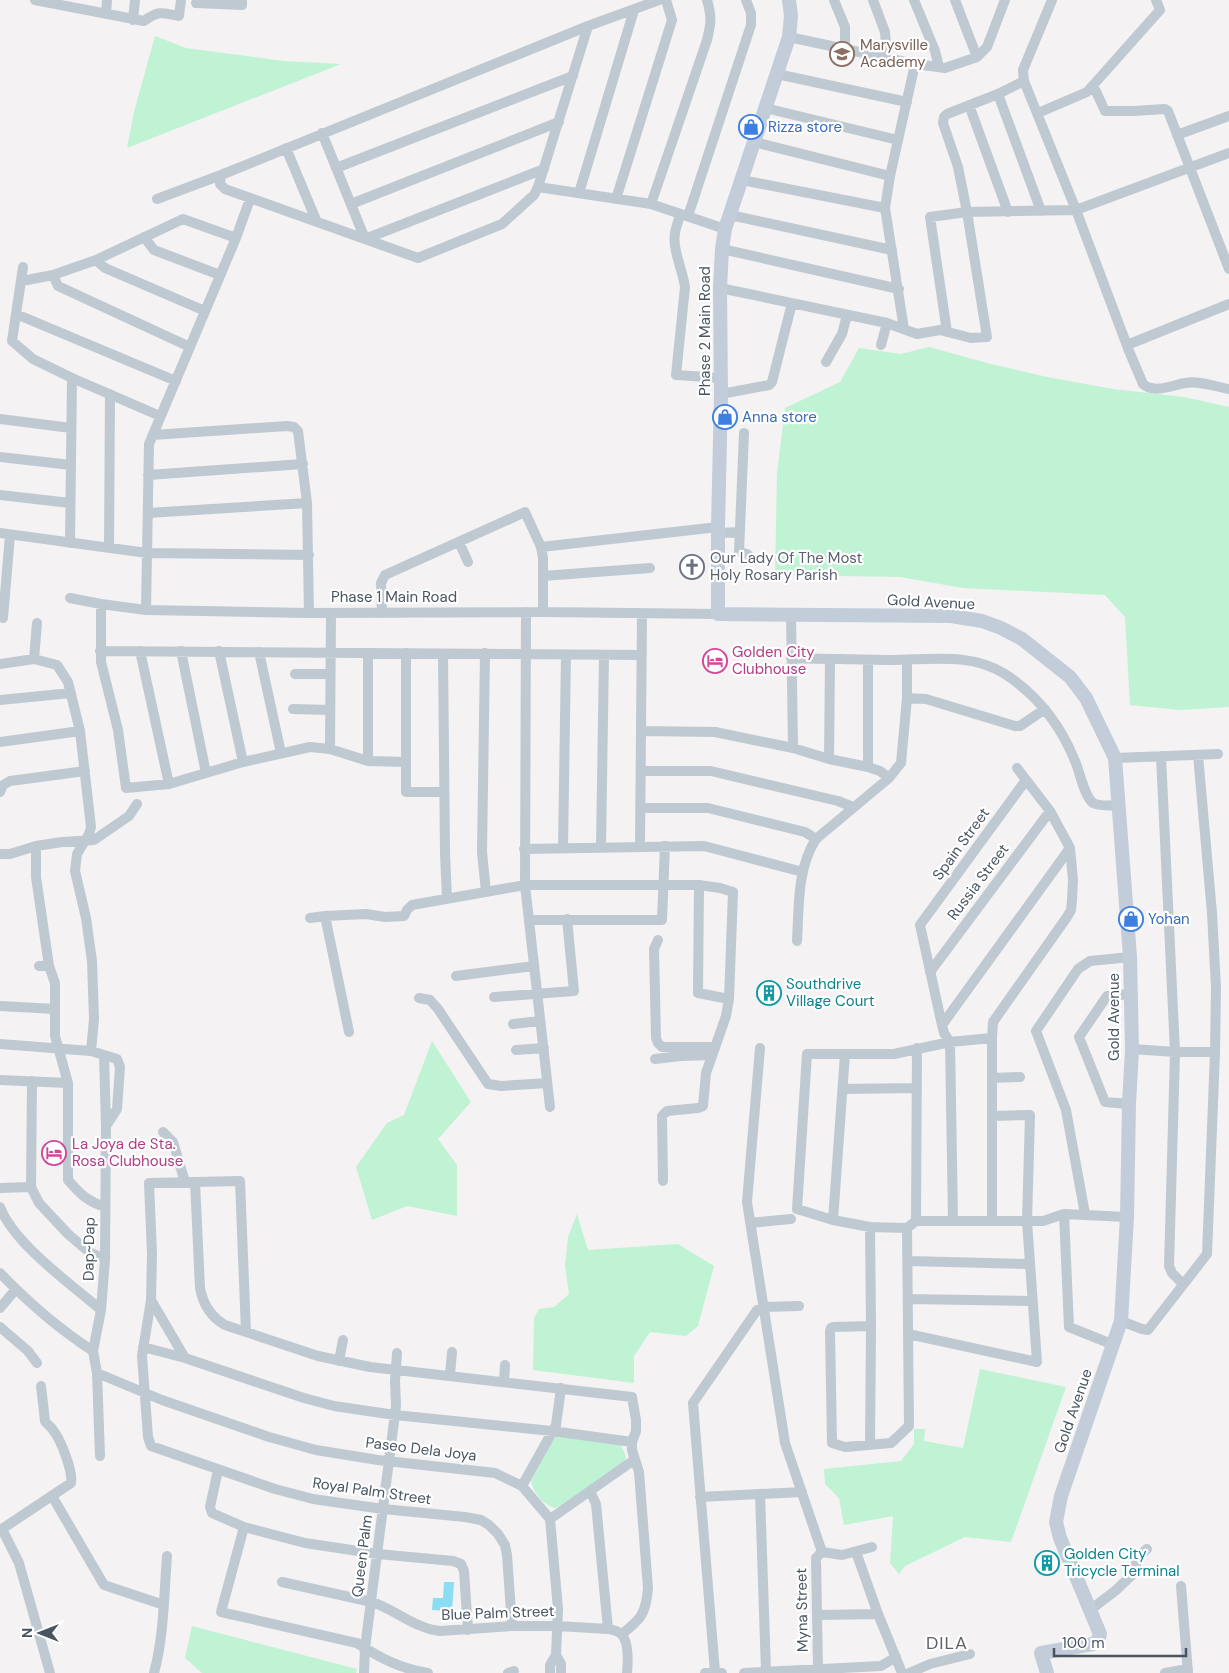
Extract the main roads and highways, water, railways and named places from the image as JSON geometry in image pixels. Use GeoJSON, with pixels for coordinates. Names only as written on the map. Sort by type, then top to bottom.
{"type":"FeatureCollection","features":[{"type":"Feature","properties":{"kind":"water"},"geometry":{"type":"Polygon","coordinates":[[[444,1582],[454,1582],[452,1611],[432,1610],[433,1598],[443,1598],[444,1582]]]}},
{"type":"Feature","properties":{"kind":"place","name":"Marysville Academy"},"geometry":{"type":"Point","coordinates":[842,54]}},
{"type":"Feature","properties":{"kind":"place","name":"Rizza store"},"geometry":{"type":"Point","coordinates":[751,127]}},
{"type":"Feature","properties":{"kind":"place","name":"Anna store"},"geometry":{"type":"Point","coordinates":[725,417]}},
{"type":"Feature","properties":{"kind":"place","name":"Our Lady Of The Most Holy Rosary Parish"},"geometry":{"type":"Point","coordinates":[692,567]}},
{"type":"Feature","properties":{"kind":"place","name":"Golden City Clubhouse"},"geometry":{"type":"Point","coordinates":[715,661]}},
{"type":"Feature","properties":{"kind":"place","name":"Yohan"},"geometry":{"type":"Point","coordinates":[1131,919]}},
{"type":"Feature","properties":{"kind":"place","name":"Southdrive Village Court"},"geometry":{"type":"Point","coordinates":[769,993]}},
{"type":"Feature","properties":{"kind":"place","name":"La Joya de Sta. Rosa Clubhouse"},"geometry":{"type":"Point","coordinates":[54,1153]}},
{"type":"Feature","properties":{"kind":"place","name":"Golden City Tricycle Terminal"},"geometry":{"type":"Point","coordinates":[1047,1563]}},
{"type":"Feature","properties":{"kind":"district","name":"DILA"},"geometry":{"type":"Point","coordinates":[947,1643]}}]}
